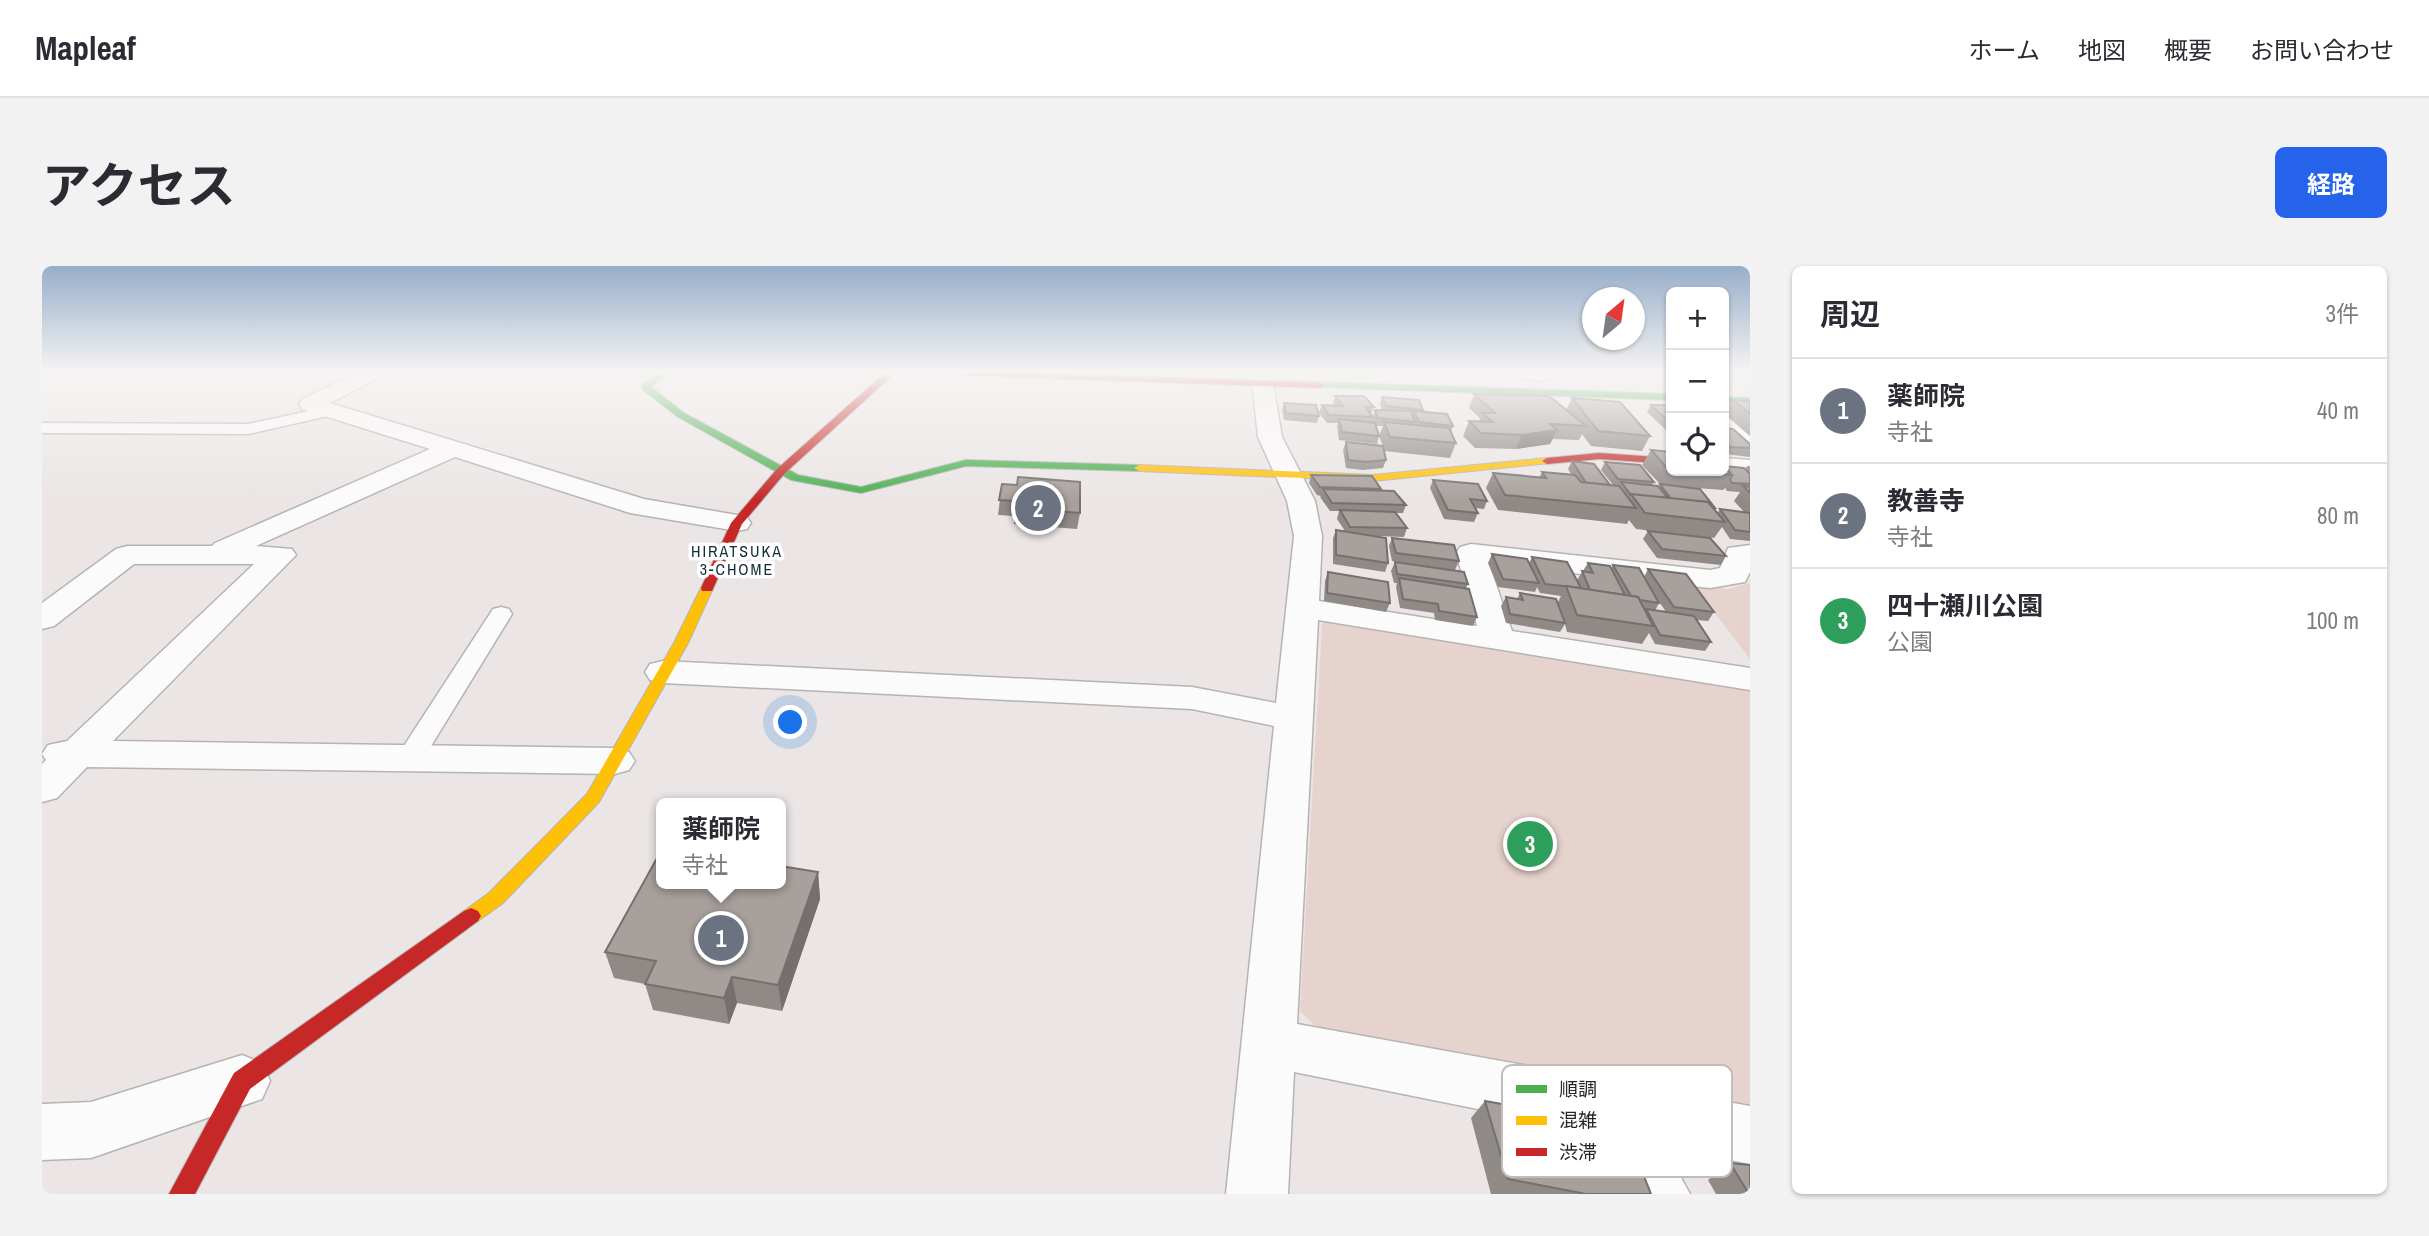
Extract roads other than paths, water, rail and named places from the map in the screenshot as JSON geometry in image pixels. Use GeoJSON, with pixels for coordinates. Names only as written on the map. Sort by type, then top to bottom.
{"type":"FeatureCollection","features":[{"type":"Feature","properties":{"kind":"street"},"geometry":{"type":"LineString","coordinates":[[342,414],[640,507],[737,523]]}},
{"type":"Feature","properties":{"kind":"street"},"geometry":{"type":"LineString","coordinates":[[680,414],[795,478],[861,490],[966,463],[1052,464],[1373,478],[1599,456],[1666,461]]}},
{"type":"Feature","properties":{"kind":"street"},"geometry":{"type":"LineString","coordinates":[[42,1132],[91,1130],[242,1081],[496,898],[593,798],[681,643],[737,523],[781,471],[844,414]]}},
{"type":"Feature","properties":{"kind":"street"},"geometry":{"type":"LineString","coordinates":[[1257,1194],[1308,536],[1301,501],[1270,437],[1267,414]]}},
{"type":"Feature","properties":{"kind":"street"},"geometry":{"type":"LineString","coordinates":[[212,555],[450,450]]}},
{"type":"Feature","properties":{"kind":"street"},"geometry":{"type":"LineString","coordinates":[[1729,466],[1750,468]]}},
{"type":"Feature","properties":{"kind":"street"},"geometry":{"type":"LineString","coordinates":[[1497,638],[1471,553],[1710,579],[1734,575],[1739,554],[1750,554]]}},
{"type":"Feature","properties":{"kind":"street"},"geometry":{"type":"LineString","coordinates":[[42,619],[127,555],[281,555],[58,754],[42,788]]}},
{"type":"Feature","properties":{"kind":"street"},"geometry":{"type":"LineString","coordinates":[[1302,608],[1750,679]]}},
{"type":"Feature","properties":{"kind":"street"},"geometry":{"type":"LineString","coordinates":[[663,672],[1192,698],[1293,718]]}},
{"type":"Feature","properties":{"kind":"street"},"geometry":{"type":"LineString","coordinates":[[58,754],[615,761]]}},
{"type":"Feature","properties":{"kind":"street"},"geometry":{"type":"LineString","coordinates":[[1269,1043],[1502,1088]]}},
{"type":"Feature","properties":{"kind":"street"},"geometry":{"type":"LineString","coordinates":[[182,1194],[242,1081]]}},
{"type":"Feature","properties":{"kind":"street"},"geometry":{"type":"LineString","coordinates":[[1732,1132],[1750,1135]]}},
{"type":"Feature","properties":{"kind":"lane"},"geometry":{"type":"LineString","coordinates":[[42,428],[248,429],[317,414]]}},
{"type":"Feature","properties":{"kind":"lane"},"geometry":{"type":"LineString","coordinates":[[1729,426],[1750,445]]}},
{"type":"Feature","properties":{"kind":"lane"},"geometry":{"type":"LineString","coordinates":[[410,758],[500,614]]}},
{"type":"Feature","properties":{"kind":"lane"},"geometry":{"type":"LineString","coordinates":[[1660,1177],[1669,1194]]}},
{"type":"Feature","properties":{"kind":"place","name":"教善寺"},"geometry":{"type":"Point","coordinates":[1038,508]}},
{"type":"Feature","properties":{"kind":"place","name":"四十瀬川公園"},"geometry":{"type":"Point","coordinates":[1530,844]}},
{"type":"Feature","properties":{"kind":"place","name":"薬師院"},"geometry":{"type":"Point","coordinates":[721,938]}},
{"type":"Feature","properties":{"kind":"district","name":"HIRATSUKA 3-CHOME"},"geometry":{"type":"Point","coordinates":[737,560]}}]}
